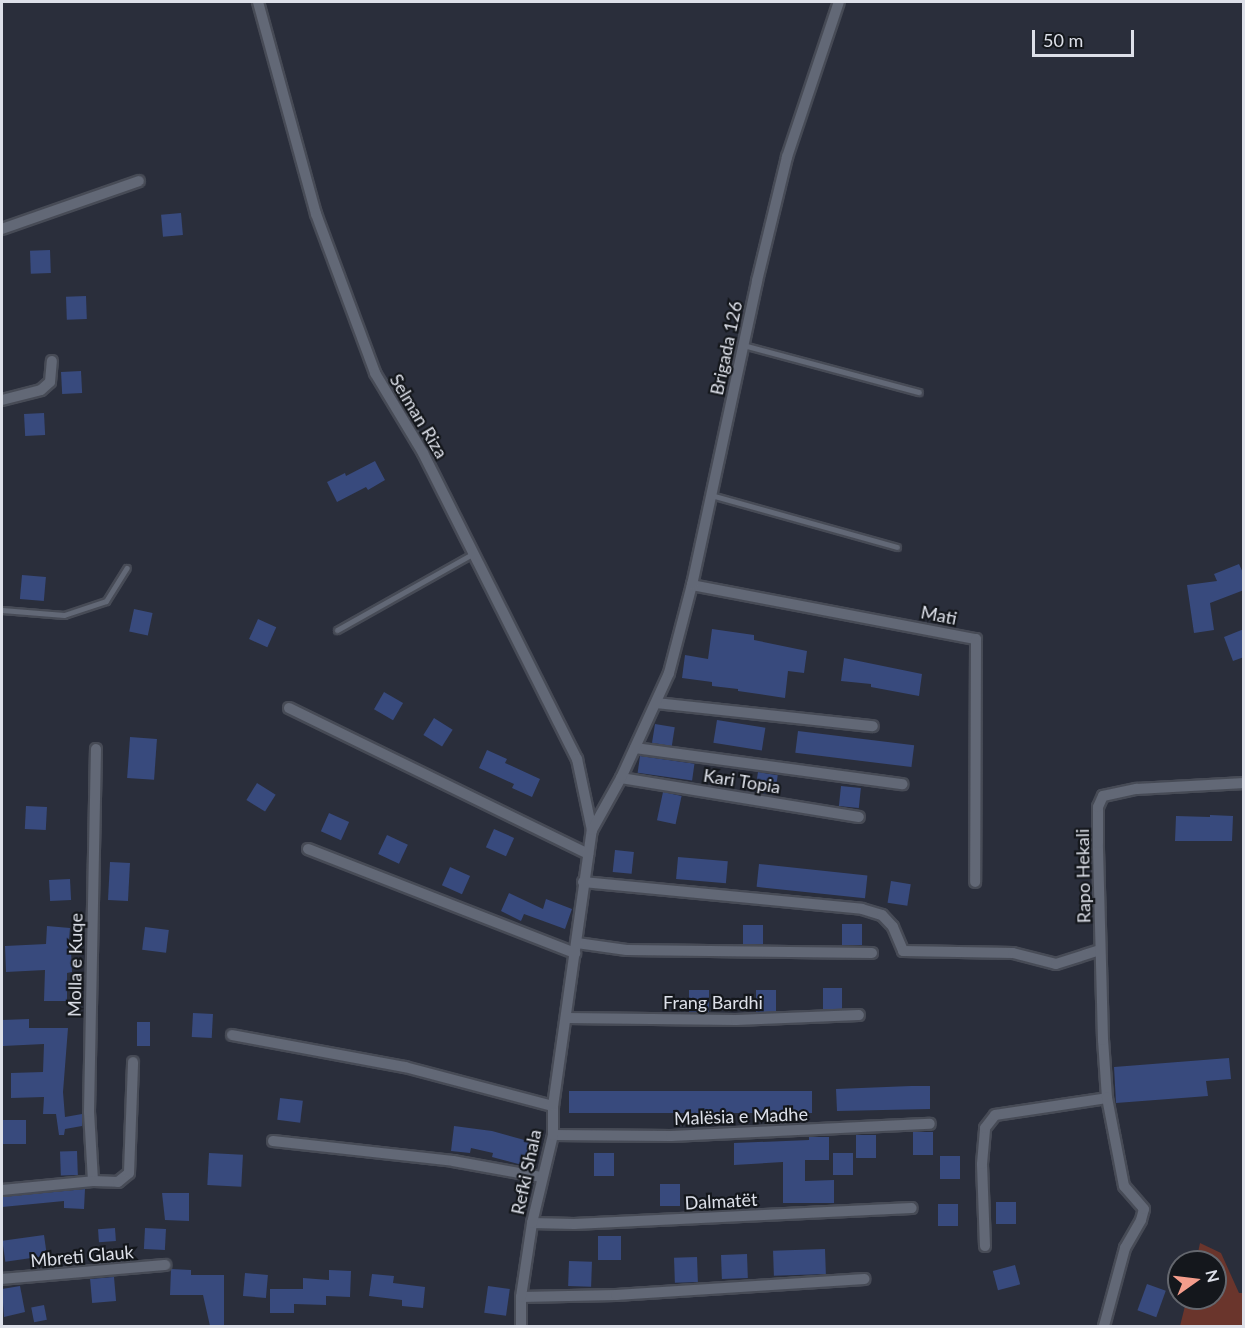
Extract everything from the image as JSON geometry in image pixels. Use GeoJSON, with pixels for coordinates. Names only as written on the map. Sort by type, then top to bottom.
{"type":"FeatureCollection","features":[{"type":"Feature","properties":{"kind":"street","name":"Selman Riza"},"geometry":{"type":"LineString","coordinates":[[258,2],[316,214],[375,373],[423,453],[475,552],[577,759],[592,830]]}},
{"type":"Feature","properties":{"kind":"street","name":"Brigada 126"},"geometry":{"type":"LineString","coordinates":[[592,830],[621,778],[669,673],[692,585],[743,345],[787,157],[839,2]]}},
{"type":"Feature","properties":{"kind":"street"},"geometry":{"type":"LineString","coordinates":[[2,229],[139,181]]}},
{"type":"Feature","properties":{"kind":"street"},"geometry":{"type":"LineString","coordinates":[[2,400],[41,390],[50,382],[52,361]]}},
{"type":"Feature","properties":{"kind":"street","name":"Mati"},"geometry":{"type":"LineString","coordinates":[[692,585],[976,639],[975,882]]}},
{"type":"Feature","properties":{"kind":"street"},"geometry":{"type":"LineString","coordinates":[[656,703],[873,726]]}},
{"type":"Feature","properties":{"kind":"street"},"geometry":{"type":"LineString","coordinates":[[289,708],[588,854]]}},
{"type":"Feature","properties":{"kind":"street"},"geometry":{"type":"LineString","coordinates":[[634,748],[903,784]]}},
{"type":"Feature","properties":{"kind":"street","name":"Molla e Kuqe"},"geometry":{"type":"LineString","coordinates":[[93,1181],[89,1112],[96,749]]}},
{"type":"Feature","properties":{"kind":"street","name":"Kari Topia"},"geometry":{"type":"LineString","coordinates":[[621,778],[859,817]]}},
{"type":"Feature","properties":{"kind":"street","name":"Rapo Hekali"},"geometry":{"type":"LineString","coordinates":[[1104,1326],[1125,1248],[1141,1220],[1144,1209],[1124,1186],[1107,1098],[1100,950],[1098,807],[1103,796],[1137,789],[1244,783]]}},
{"type":"Feature","properties":{"kind":"street","name":"Refki Shala"},"geometry":{"type":"LineString","coordinates":[[521,1326],[521,1297],[531,1222],[553,1135],[553,1106],[592,830]]}},
{"type":"Feature","properties":{"kind":"street"},"geometry":{"type":"LineString","coordinates":[[308,849],[576,948],[872,953]]}},
{"type":"Feature","properties":{"kind":"street"},"geometry":{"type":"LineString","coordinates":[[583,882],[862,909],[882,915],[888,921],[903,951],[1013,953],[1056,964],[1100,950]]}},
{"type":"Feature","properties":{"kind":"street","name":"Frang Bardhi"},"geometry":{"type":"LineString","coordinates":[[567,1017],[736,1020],[859,1016]]}},
{"type":"Feature","properties":{"kind":"street"},"geometry":{"type":"LineString","coordinates":[[232,1035],[405,1067],[553,1106]]}},
{"type":"Feature","properties":{"kind":"street"},"geometry":{"type":"LineString","coordinates":[[2,1190],[93,1181],[118,1182],[129,1173],[133,1062]]}},
{"type":"Feature","properties":{"kind":"street"},"geometry":{"type":"LineString","coordinates":[[985,1246],[982,1164],[985,1128],[995,1115],[1107,1098]]}},
{"type":"Feature","properties":{"kind":"street","name":"Malësia e Madhe"},"geometry":{"type":"LineString","coordinates":[[553,1135],[671,1136],[930,1124]]}},
{"type":"Feature","properties":{"kind":"street"},"geometry":{"type":"LineString","coordinates":[[273,1141],[453,1161],[541,1178]]}},
{"type":"Feature","properties":{"kind":"street","name":"Dalmatët"},"geometry":{"type":"LineString","coordinates":[[531,1222],[574,1224],[912,1208]]}},
{"type":"Feature","properties":{"kind":"street","name":"Mbreti Glauk"},"geometry":{"type":"LineString","coordinates":[[2,1279],[165,1265]]}},
{"type":"Feature","properties":{"kind":"street"},"geometry":{"type":"LineString","coordinates":[[521,1297],[616,1295],[864,1279]]}},
{"type":"Feature","properties":{"kind":"lane"},"geometry":{"type":"LineString","coordinates":[[743,345],[919,392]]}},
{"type":"Feature","properties":{"kind":"lane"},"geometry":{"type":"LineString","coordinates":[[710,495],[897,547]]}},
{"type":"Feature","properties":{"kind":"lane"},"geometry":{"type":"LineString","coordinates":[[337,630],[475,552]]}},
{"type":"Feature","properties":{"kind":"lane"},"geometry":{"type":"LineString","coordinates":[[2,610],[64,615],[106,601],[127,568]]}},
{"type":"Feature","properties":{"kind":"shaded area"},"geometry":{"type":"Polygon","coordinates":[[[1200,1243],[1215,1250],[1199,1250],[1200,1243]]]}},
{"type":"Feature","properties":{"kind":"shaded area"},"geometry":{"type":"Polygon","coordinates":[[[1227,1266],[1239,1293],[1243,1293],[1243,1326],[1180,1326],[1184,1310],[1227,1310],[1227,1266]]]}},
{"type":"Feature","properties":{"kind":"building"},"geometry":{"type":"Polygon","coordinates":[[[181,213],[183,235],[163,237],[161,215],[181,213]]]}},
{"type":"Feature","properties":{"kind":"building"},"geometry":{"type":"Polygon","coordinates":[[[50,250],[51,273],[31,274],[30,251],[50,250]]]}},
{"type":"Feature","properties":{"kind":"building"},"geometry":{"type":"Polygon","coordinates":[[[86,296],[87,319],[67,320],[66,297],[86,296]]]}},
{"type":"Feature","properties":{"kind":"building"},"geometry":{"type":"Polygon","coordinates":[[[81,371],[82,393],[62,394],[61,372],[81,371]]]}},
{"type":"Feature","properties":{"kind":"building"},"geometry":{"type":"Polygon","coordinates":[[[44,413],[45,435],[25,436],[24,414],[44,413]]]}},
{"type":"Feature","properties":{"kind":"building"},"geometry":{"type":"Polygon","coordinates":[[[375,461],[385,480],[368,490],[366,487],[337,502],[327,482],[345,473],[346,476],[375,461]]]}},
{"type":"Feature","properties":{"kind":"building"},"geometry":{"type":"Polygon","coordinates":[[[1239,564],[1244,575],[1244,590],[1210,603],[1214,630],[1194,633],[1187,585],[1217,581],[1214,574],[1239,564]]]}},
{"type":"Feature","properties":{"kind":"building"},"geometry":{"type":"Polygon","coordinates":[[[22,575],[46,577],[44,601],[20,599],[22,575]]]}},
{"type":"Feature","properties":{"kind":"building"},"geometry":{"type":"Polygon","coordinates":[[[134,609],[153,613],[148,635],[129,631],[134,609]]]}},
{"type":"Feature","properties":{"kind":"building"},"geometry":{"type":"Polygon","coordinates":[[[258,619],[276,627],[267,647],[249,639],[258,619]]]}},
{"type":"Feature","properties":{"kind":"building"},"geometry":{"type":"Polygon","coordinates":[[[712,629],[754,635],[754,640],[807,651],[804,673],[788,671],[785,698],[712,686],[712,682],[682,678],[685,655],[708,659],[712,629]]]}},
{"type":"Feature","properties":{"kind":"building"},"geometry":{"type":"Polygon","coordinates":[[[1244,629],[1244,657],[1233,661],[1224,637],[1244,629]]]}},
{"type":"Feature","properties":{"kind":"building"},"geometry":{"type":"Polygon","coordinates":[[[844,658],[922,674],[919,696],[871,687],[871,684],[841,681],[844,658]]]}},
{"type":"Feature","properties":{"kind":"building"},"geometry":{"type":"Polygon","coordinates":[[[384,692],[403,703],[393,720],[374,709],[384,692]]]}},
{"type":"Feature","properties":{"kind":"building"},"geometry":{"type":"Polygon","coordinates":[[[434,718],[453,730],[442,747],[423,735],[434,718]]]}},
{"type":"Feature","properties":{"kind":"building"},"geometry":{"type":"Polygon","coordinates":[[[717,720],[765,728],[762,750],[713,743],[717,720]]]}},
{"type":"Feature","properties":{"kind":"building"},"geometry":{"type":"Polygon","coordinates":[[[655,724],[675,727],[672,746],[652,743],[655,724]]]}},
{"type":"Feature","properties":{"kind":"building"},"geometry":{"type":"Polygon","coordinates":[[[798,731],[914,745],[911,767],[795,753],[798,731]]]}},
{"type":"Feature","properties":{"kind":"building"},"geometry":{"type":"Polygon","coordinates":[[[130,737],[157,739],[154,780],[127,778],[130,737]]]}},
{"type":"Feature","properties":{"kind":"building"},"geometry":{"type":"Polygon","coordinates":[[[487,750],[507,759],[505,763],[540,779],[532,797],[512,788],[514,784],[479,768],[487,750]]]}},
{"type":"Feature","properties":{"kind":"building"},"geometry":{"type":"Polygon","coordinates":[[[640,756],[694,764],[692,780],[638,773],[640,756]]]}},
{"type":"Feature","properties":{"kind":"building"},"geometry":{"type":"Polygon","coordinates":[[[758,772],[778,775],[775,795],[755,792],[758,772]]]}},
{"type":"Feature","properties":{"kind":"building"},"geometry":{"type":"Polygon","coordinates":[[[257,783],[276,795],[265,812],[246,800],[257,783]]]}},
{"type":"Feature","properties":{"kind":"building"},"geometry":{"type":"Polygon","coordinates":[[[841,786],[861,788],[859,808],[839,806],[841,786]]]}},
{"type":"Feature","properties":{"kind":"building"},"geometry":{"type":"Polygon","coordinates":[[[663,792],[682,796],[676,824],[657,820],[663,792]]]}},
{"type":"Feature","properties":{"kind":"building"},"geometry":{"type":"Polygon","coordinates":[[[26,806],[47,807],[46,830],[25,829],[26,806]]]}},
{"type":"Feature","properties":{"kind":"building"},"geometry":{"type":"Polygon","coordinates":[[[329,813],[349,822],[341,840],[321,831],[329,813]]]}},
{"type":"Feature","properties":{"kind":"building"},"geometry":{"type":"Polygon","coordinates":[[[1210,815],[1233,816],[1232,841],[1175,841],[1176,816],[1210,817],[1210,815]]]}},
{"type":"Feature","properties":{"kind":"building"},"geometry":{"type":"Polygon","coordinates":[[[494,829],[514,838],[506,856],[486,847],[494,829]]]}},
{"type":"Feature","properties":{"kind":"building"},"geometry":{"type":"Polygon","coordinates":[[[387,835],[408,845],[399,864],[378,854],[387,835]]]}},
{"type":"Feature","properties":{"kind":"building"},"geometry":{"type":"Polygon","coordinates":[[[615,850],[634,852],[632,874],[613,872],[615,850]]]}},
{"type":"Feature","properties":{"kind":"building"},"geometry":{"type":"Polygon","coordinates":[[[678,857],[728,861],[726,883],[676,879],[678,857]]]}},
{"type":"Feature","properties":{"kind":"building"},"geometry":{"type":"Polygon","coordinates":[[[110,862],[130,863],[128,901],[108,900],[110,862]]]}},
{"type":"Feature","properties":{"kind":"building"},"geometry":{"type":"Polygon","coordinates":[[[759,864],[867,875],[865,898],[757,887],[759,864]]]}},
{"type":"Feature","properties":{"kind":"building"},"geometry":{"type":"Polygon","coordinates":[[[450,867],[470,876],[462,894],[442,885],[450,867]]]}},
{"type":"Feature","properties":{"kind":"building"},"geometry":{"type":"Polygon","coordinates":[[[70,879],[71,900],[50,901],[49,880],[70,879]]]}},
{"type":"Feature","properties":{"kind":"building"},"geometry":{"type":"Polygon","coordinates":[[[891,881],[911,884],[907,906],[888,903],[891,881]]]}},
{"type":"Feature","properties":{"kind":"building"},"geometry":{"type":"Polygon","coordinates":[[[509,893],[543,909],[546,899],[572,909],[565,929],[524,914],[521,921],[501,911],[509,893]]]}},
{"type":"Feature","properties":{"kind":"building"},"geometry":{"type":"Polygon","coordinates":[[[842,924],[862,924],[862,945],[842,945],[842,924]]]}},
{"type":"Feature","properties":{"kind":"building"},"geometry":{"type":"Polygon","coordinates":[[[743,925],[763,925],[763,944],[743,944],[743,925]]]}},
{"type":"Feature","properties":{"kind":"building"},"geometry":{"type":"Polygon","coordinates":[[[47,926],[70,928],[68,951],[71,950],[72,972],[67,973],[67,1001],[44,1001],[45,970],[6,972],[5,946],[46,944],[47,926]]]}},
{"type":"Feature","properties":{"kind":"building"},"geometry":{"type":"Polygon","coordinates":[[[145,927],[169,930],[166,953],[142,950],[145,927]]]}},
{"type":"Feature","properties":{"kind":"building"},"geometry":{"type":"Polygon","coordinates":[[[823,988],[842,988],[842,1009],[823,1009],[823,988]]]}},
{"type":"Feature","properties":{"kind":"building"},"geometry":{"type":"Polygon","coordinates":[[[689,990],[709,990],[709,1012],[689,1012],[689,990]]]}},
{"type":"Feature","properties":{"kind":"building"},"geometry":{"type":"Polygon","coordinates":[[[756,990],[776,990],[776,1012],[756,1012],[756,990]]]}},
{"type":"Feature","properties":{"kind":"building"},"geometry":{"type":"Polygon","coordinates":[[[193,1013],[213,1014],[212,1038],[192,1037],[193,1013]]]}},
{"type":"Feature","properties":{"kind":"building"},"geometry":{"type":"Polygon","coordinates":[[[29,1019],[29,1028],[68,1028],[63,1092],[65,1117],[82,1114],[82,1126],[65,1129],[64,1135],[59,1135],[56,1114],[43,1114],[44,1097],[11,1098],[11,1073],[43,1072],[44,1044],[3,1046],[2,1020],[29,1019]]]}},
{"type":"Feature","properties":{"kind":"building"},"geometry":{"type":"Polygon","coordinates":[[[137,1022],[150,1022],[150,1046],[137,1046],[137,1022]]]}},
{"type":"Feature","properties":{"kind":"building"},"geometry":{"type":"Polygon","coordinates":[[[1229,1058],[1231,1079],[1206,1081],[1208,1096],[1116,1103],[1114,1067],[1229,1058]]]}},
{"type":"Feature","properties":{"kind":"building"},"geometry":{"type":"Polygon","coordinates":[[[930,1086],[930,1109],[837,1111],[836,1089],[930,1086]]]}},
{"type":"Feature","properties":{"kind":"building"},"geometry":{"type":"Polygon","coordinates":[[[569,1091],[812,1091],[812,1113],[569,1113],[569,1091]]]}},
{"type":"Feature","properties":{"kind":"building"},"geometry":{"type":"Polygon","coordinates":[[[280,1098],[303,1101],[300,1123],[277,1120],[280,1098]]]}},
{"type":"Feature","properties":{"kind":"building"},"geometry":{"type":"Polygon","coordinates":[[[3,1120],[26,1120],[26,1144],[3,1144],[3,1120]]]}},
{"type":"Feature","properties":{"kind":"building"},"geometry":{"type":"Polygon","coordinates":[[[454,1126],[492,1131],[539,1144],[534,1166],[492,1157],[493,1153],[471,1148],[470,1153],[451,1151],[454,1126]]]}},
{"type":"Feature","properties":{"kind":"building"},"geometry":{"type":"Polygon","coordinates":[[[913,1132],[933,1132],[933,1155],[913,1155],[913,1132]]]}},
{"type":"Feature","properties":{"kind":"building"},"geometry":{"type":"Polygon","coordinates":[[[856,1135],[876,1135],[876,1158],[856,1158],[856,1135]]]}},
{"type":"Feature","properties":{"kind":"building"},"geometry":{"type":"Polygon","coordinates":[[[809,1137],[829,1137],[829,1160],[805,1160],[805,1181],[834,1180],[834,1203],[783,1203],[783,1162],[734,1165],[734,1143],[809,1140],[809,1137]]]}},
{"type":"Feature","properties":{"kind":"building"},"geometry":{"type":"Polygon","coordinates":[[[77,1151],[78,1175],[61,1176],[60,1152],[77,1151]]]}},
{"type":"Feature","properties":{"kind":"building"},"geometry":{"type":"Polygon","coordinates":[[[209,1153],[243,1155],[241,1187],[207,1185],[209,1153]]]}},
{"type":"Feature","properties":{"kind":"building"},"geometry":{"type":"Polygon","coordinates":[[[594,1153],[614,1153],[614,1176],[594,1176],[594,1153]]]}},
{"type":"Feature","properties":{"kind":"building"},"geometry":{"type":"Polygon","coordinates":[[[833,1153],[853,1153],[853,1175],[833,1175],[833,1153]]]}},
{"type":"Feature","properties":{"kind":"building"},"geometry":{"type":"Polygon","coordinates":[[[940,1156],[960,1156],[960,1179],[940,1179],[940,1156]]]}},
{"type":"Feature","properties":{"kind":"building"},"geometry":{"type":"Polygon","coordinates":[[[660,1184],[680,1184],[680,1206],[660,1206],[660,1184]]]}},
{"type":"Feature","properties":{"kind":"building"},"geometry":{"type":"Polygon","coordinates":[[[85,1189],[84,1209],[64,1208],[64,1201],[2,1207],[2,1197],[85,1189]]]}},
{"type":"Feature","properties":{"kind":"building"},"geometry":{"type":"Polygon","coordinates":[[[162,1193],[189,1193],[189,1221],[165,1220],[162,1193]]]}},
{"type":"Feature","properties":{"kind":"building"},"geometry":{"type":"Polygon","coordinates":[[[996,1202],[1016,1202],[1016,1224],[996,1224],[996,1202]]]}},
{"type":"Feature","properties":{"kind":"building"},"geometry":{"type":"Polygon","coordinates":[[[938,1204],[958,1204],[958,1226],[938,1226],[938,1204]]]}},
{"type":"Feature","properties":{"kind":"building"},"geometry":{"type":"Polygon","coordinates":[[[115,1228],[116,1241],[99,1242],[98,1229],[115,1228]]]}},
{"type":"Feature","properties":{"kind":"building"},"geometry":{"type":"Polygon","coordinates":[[[145,1228],[166,1229],[165,1250],[144,1249],[145,1228]]]}},
{"type":"Feature","properties":{"kind":"building"},"geometry":{"type":"Polygon","coordinates":[[[44,1235],[47,1256],[5,1262],[2,1241],[44,1235]]]}},
{"type":"Feature","properties":{"kind":"building"},"geometry":{"type":"Polygon","coordinates":[[[598,1236],[621,1236],[621,1260],[598,1260],[598,1236]]]}},
{"type":"Feature","properties":{"kind":"building"},"geometry":{"type":"Polygon","coordinates":[[[825,1249],[826,1274],[774,1276],[773,1251],[825,1249]]]}},
{"type":"Feature","properties":{"kind":"building"},"geometry":{"type":"Polygon","coordinates":[[[747,1254],[748,1278],[722,1279],[721,1255],[747,1254]]]}},
{"type":"Feature","properties":{"kind":"building"},"geometry":{"type":"Polygon","coordinates":[[[697,1257],[698,1282],[675,1283],[674,1258],[697,1257]]]}},
{"type":"Feature","properties":{"kind":"building"},"geometry":{"type":"Polygon","coordinates":[[[569,1261],[592,1262],[591,1287],[568,1286],[569,1261]]]}},
{"type":"Feature","properties":{"kind":"building"},"geometry":{"type":"Polygon","coordinates":[[[1015,1265],[1020,1284],[998,1290],[993,1271],[1015,1265]]]}},
{"type":"Feature","properties":{"kind":"building"},"geometry":{"type":"Polygon","coordinates":[[[171,1269],[191,1270],[191,1275],[224,1275],[224,1326],[210,1326],[203,1295],[170,1295],[171,1269]]]}},
{"type":"Feature","properties":{"kind":"building"},"geometry":{"type":"Polygon","coordinates":[[[329,1270],[351,1271],[350,1297],[326,1296],[326,1305],[294,1304],[294,1313],[270,1313],[270,1289],[303,1289],[303,1278],[329,1280],[329,1270]]]}},
{"type":"Feature","properties":{"kind":"building"},"geometry":{"type":"Polygon","coordinates":[[[245,1273],[268,1275],[266,1298],[243,1296],[245,1273]]]}},
{"type":"Feature","properties":{"kind":"building"},"geometry":{"type":"Polygon","coordinates":[[[372,1274],[394,1276],[393,1283],[425,1287],[423,1308],[402,1306],[402,1300],[369,1296],[372,1274]]]}},
{"type":"Feature","properties":{"kind":"building"},"geometry":{"type":"Polygon","coordinates":[[[114,1277],[116,1301],[92,1303],[90,1279],[114,1277]]]}},
{"type":"Feature","properties":{"kind":"building"},"geometry":{"type":"Polygon","coordinates":[[[1147,1284],[1166,1291],[1156,1317],[1137,1310],[1147,1284]]]}},
{"type":"Feature","properties":{"kind":"building"},"geometry":{"type":"Polygon","coordinates":[[[20,1286],[25,1312],[4,1317],[2,1289],[20,1286]]]}},
{"type":"Feature","properties":{"kind":"building"},"geometry":{"type":"Polygon","coordinates":[[[488,1286],[510,1289],[506,1316],[484,1313],[488,1286]]]}},
{"type":"Feature","properties":{"kind":"building"},"geometry":{"type":"Polygon","coordinates":[[[44,1305],[47,1320],[34,1322],[31,1307],[44,1305]]]}}]}
